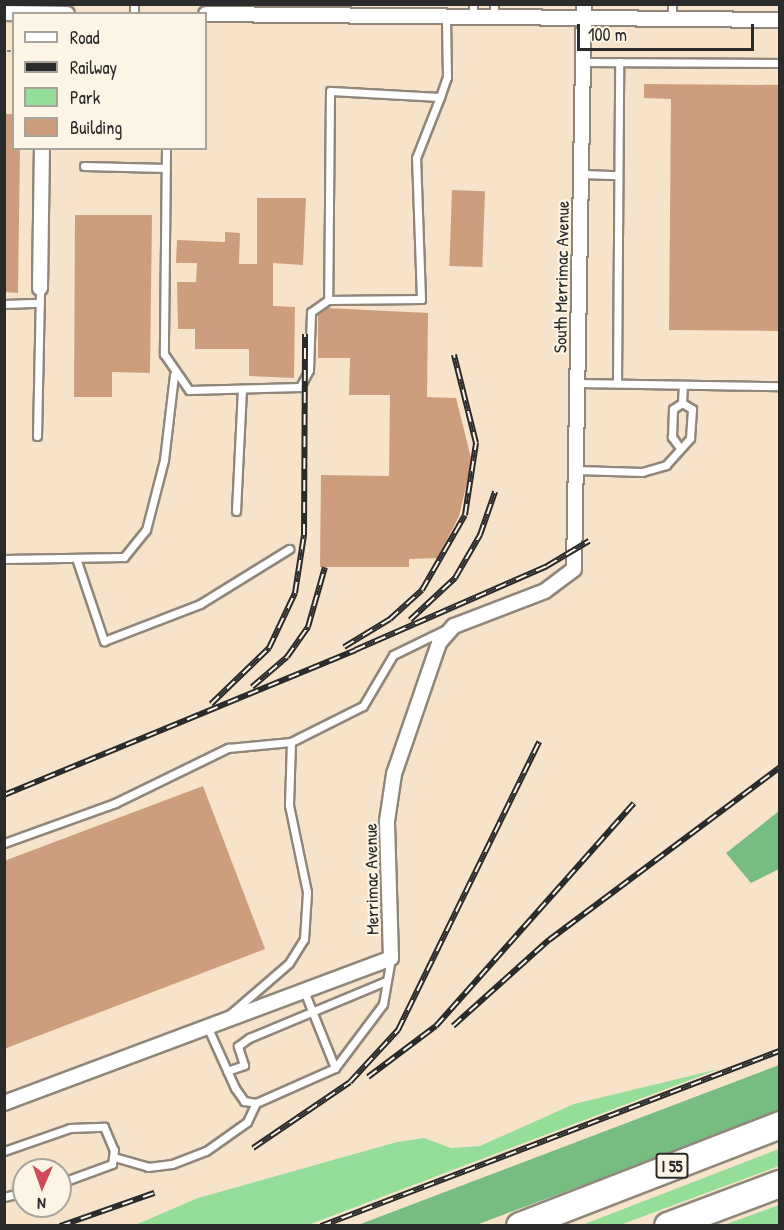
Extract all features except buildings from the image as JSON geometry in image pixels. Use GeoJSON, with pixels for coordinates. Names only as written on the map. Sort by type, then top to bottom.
{"type":"FeatureCollection","features":[{"type":"Feature","properties":{"kind":"highway","name":"I 55"},"geometry":{"type":"LineString","coordinates":[[520,1226],[566,1212],[780,1125]]}},
{"type":"Feature","properties":{"kind":"highway"},"geometry":{"type":"LineString","coordinates":[[668,1226],[780,1184]]}},
{"type":"Feature","properties":{"kind":"street"},"geometry":{"type":"LineString","coordinates":[[762,20],[763,4]]}},
{"type":"Feature","properties":{"kind":"street"},"geometry":{"type":"LineString","coordinates":[[207,14],[223,10],[442,13],[494,11],[584,12],[672,19],[780,20]]}},
{"type":"Feature","properties":{"kind":"street","name":"South Merrimac Avenue"},"geometry":{"type":"LineString","coordinates":[[454,626],[563,581],[573,569],[576,550],[584,12]]}},
{"type":"Feature","properties":{"kind":"street"},"geometry":{"type":"LineString","coordinates":[[40,288],[42,150]]}},
{"type":"Feature","properties":{"kind":"street","name":"Merrimac Avenue"},"geometry":{"type":"LineString","coordinates":[[4,1102],[391,958],[387,821],[394,774],[439,643],[454,626]]}},
{"type":"Feature","properties":{"kind":"lane"},"geometry":{"type":"LineString","coordinates":[[672,4],[672,19]]}},
{"type":"Feature","properties":{"kind":"lane"},"geometry":{"type":"LineString","coordinates":[[166,150],[164,354],[174,375],[189,390],[300,387],[309,370],[311,312],[328,300],[421,299],[416,158],[447,77],[442,13]]}},
{"type":"Feature","properties":{"kind":"lane"},"geometry":{"type":"LineString","coordinates":[[584,62],[780,63]]}},
{"type":"Feature","properties":{"kind":"lane"},"geometry":{"type":"LineString","coordinates":[[617,383],[619,62]]}},
{"type":"Feature","properties":{"kind":"lane"},"geometry":{"type":"LineString","coordinates":[[328,300],[330,91],[440,97]]}},
{"type":"Feature","properties":{"kind":"lane"},"geometry":{"type":"LineString","coordinates":[[84,166],[166,168]]}},
{"type":"Feature","properties":{"kind":"lane"},"geometry":{"type":"LineString","coordinates":[[582,174],[618,175]]}},
{"type":"Feature","properties":{"kind":"lane"},"geometry":{"type":"LineString","coordinates":[[37,436],[40,288]]}},
{"type":"Feature","properties":{"kind":"lane"},"geometry":{"type":"LineString","coordinates":[[4,304],[40,303]]}},
{"type":"Feature","properties":{"kind":"lane"},"geometry":{"type":"LineString","coordinates":[[4,560],[124,557],[146,530],[164,460],[174,375]]}},
{"type":"Feature","properties":{"kind":"lane"},"geometry":{"type":"LineString","coordinates":[[578,382],[780,386]]}},
{"type":"Feature","properties":{"kind":"lane"},"geometry":{"type":"LineString","coordinates":[[682,385],[682,403]]}},
{"type":"Feature","properties":{"kind":"lane"},"geometry":{"type":"LineString","coordinates":[[236,511],[242,390]]}},
{"type":"Feature","properties":{"kind":"lane"},"geometry":{"type":"LineString","coordinates":[[680,448],[672,436],[673,409],[682,403]]}},
{"type":"Feature","properties":{"kind":"lane"},"geometry":{"type":"LineString","coordinates":[[577,470],[654,470],[666,465],[690,438],[692,409],[682,403]]}},
{"type":"Feature","properties":{"kind":"lane"},"geometry":{"type":"LineString","coordinates":[[76,558],[104,641],[200,604],[289,549]]}},
{"type":"Feature","properties":{"kind":"lane"},"geometry":{"type":"LineString","coordinates":[[4,843],[115,803],[228,748],[291,742],[363,706],[393,655],[404,646],[454,626]]}},
{"type":"Feature","properties":{"kind":"lane"},"geometry":{"type":"LineString","coordinates":[[223,1020],[289,963],[304,939],[307,892],[289,805],[291,742]]}},
{"type":"Feature","properties":{"kind":"lane"},"geometry":{"type":"LineString","coordinates":[[207,1026],[227,1071],[244,1101],[256,1103],[335,1068],[383,1004],[391,958]]}},
{"type":"Feature","properties":{"kind":"lane"},"geometry":{"type":"LineString","coordinates":[[227,1071],[243,1065],[238,1046],[249,1038],[313,1014],[386,981]]}},
{"type":"Feature","properties":{"kind":"lane"},"geometry":{"type":"LineString","coordinates":[[304,991],[335,1068]]}},
{"type":"Feature","properties":{"kind":"lane"},"geometry":{"type":"LineString","coordinates":[[114,1157],[148,1167],[172,1164],[206,1151],[247,1122],[256,1103]]}},
{"type":"Feature","properties":{"kind":"lane"},"geometry":{"type":"LineString","coordinates":[[4,1151],[95,1124],[110,1134],[114,1157]]}},
{"type":"Feature","properties":{"kind":"lane"},"geometry":{"type":"LineString","coordinates":[[72,1179],[100,1171],[114,1157]]}},
{"type":"Feature","properties":{"kind":"green space"},"geometry":{"type":"Polygon","coordinates":[[[779,811],[779,869],[751,883],[726,853],[779,811]]]}},
{"type":"Feature","properties":{"kind":"green space"},"geometry":{"type":"Polygon","coordinates":[[[779,1065],[779,1110],[605,1177],[476,1225],[358,1225],[779,1065]]]}},
{"type":"Feature","properties":{"kind":"green space"},"geometry":{"type":"Polygon","coordinates":[[[719,1069],[308,1225],[135,1225],[198,1198],[397,1142],[424,1138],[451,1148],[480,1146],[574,1104],[719,1069]]]}},
{"type":"Feature","properties":{"kind":"green space"},"geometry":{"type":"Polygon","coordinates":[[[779,1149],[779,1166],[620,1225],[582,1225],[779,1149]]]}},
{"type":"Feature","properties":{"kind":"green space"},"geometry":{"type":"Polygon","coordinates":[[[779,1205],[779,1225],[724,1225],[779,1205]]]}},
{"type":"Feature","properties":{"kind":"railway"},"geometry":{"type":"LineString","coordinates":[[211,704],[269,648],[295,593],[304,535],[305,334]]}},
{"type":"Feature","properties":{"kind":"railway"},"geometry":{"type":"LineString","coordinates":[[344,647],[390,619],[422,590],[465,515],[476,443],[454,355]]}},
{"type":"Feature","properties":{"kind":"railway"},"geometry":{"type":"LineString","coordinates":[[410,620],[455,578],[480,535],[495,492]]}},
{"type":"Feature","properties":{"kind":"railway"},"geometry":{"type":"LineString","coordinates":[[4,795],[355,650],[547,566],[589,541]]}},
{"type":"Feature","properties":{"kind":"railway"},"geometry":{"type":"LineString","coordinates":[[252,687],[287,657],[308,627],[325,567]]}},
{"type":"Feature","properties":{"kind":"railway"},"geometry":{"type":"LineString","coordinates":[[253,1148],[350,1082],[398,1030],[539,742]]}},
{"type":"Feature","properties":{"kind":"railway"},"geometry":{"type":"LineString","coordinates":[[453,1026],[549,940],[780,767]]}},
{"type":"Feature","properties":{"kind":"railway"},"geometry":{"type":"LineString","coordinates":[[368,1077],[436,1026],[634,803]]}},
{"type":"Feature","properties":{"kind":"railway"},"geometry":{"type":"LineString","coordinates":[[321,1226],[780,1051]]}},
{"type":"Feature","properties":{"kind":"railway"},"geometry":{"type":"LineString","coordinates":[[60,1226],[154,1193]]}}]}
